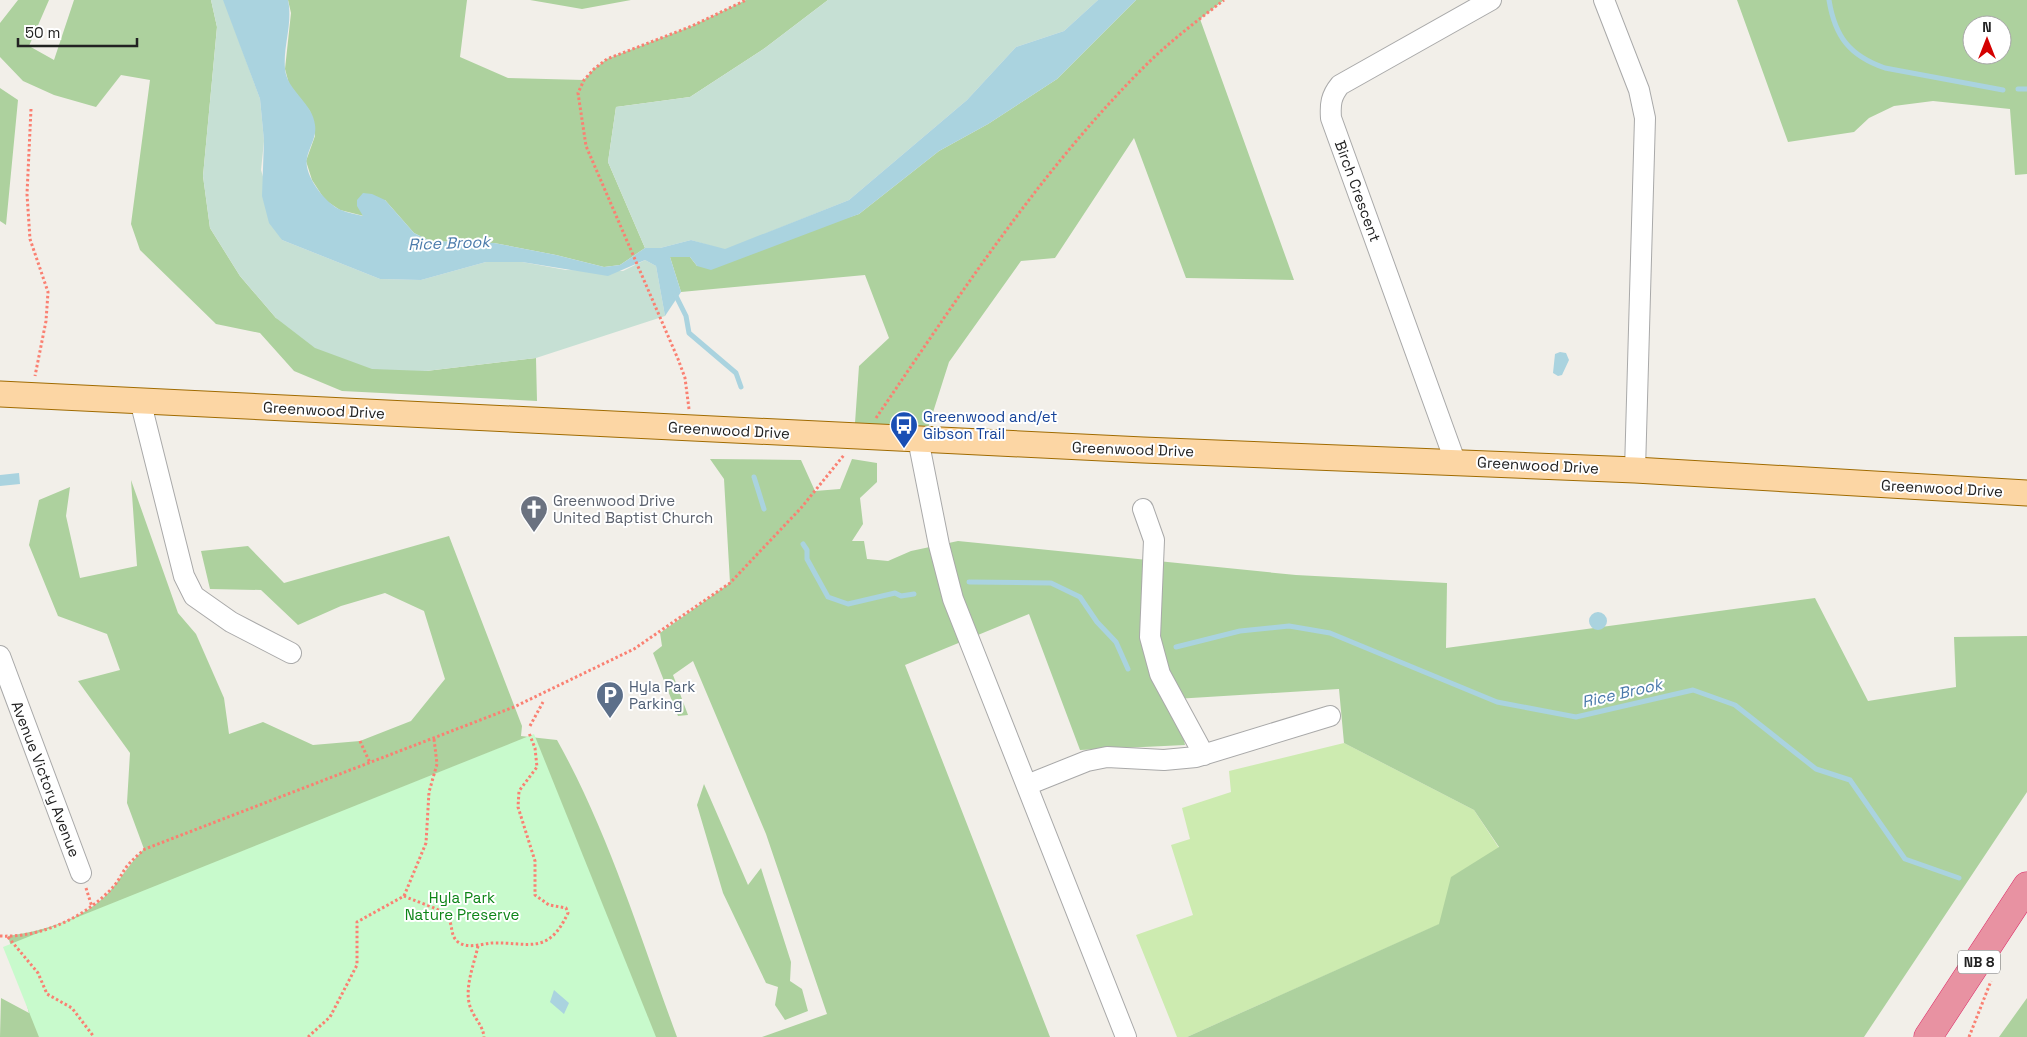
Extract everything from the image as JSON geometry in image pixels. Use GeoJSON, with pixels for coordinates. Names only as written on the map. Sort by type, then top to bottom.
{"type":"FeatureCollection","features":[{"type":"Feature","properties":{"kind":"highway","name":"NB 8"},"geometry":{"type":"LineString","coordinates":[[1928,1037],[2027,886]]}},
{"type":"Feature","properties":{"kind":"main road","name":"Greenwood Drive"},"geometry":{"type":"LineString","coordinates":[[0,394],[1143,450],[1455,461],[2027,493]]}},
{"type":"Feature","properties":{"kind":"street","name":"Birch Crescent"},"geometry":{"type":"LineString","coordinates":[[1455,461],[1331,118],[1330,106],[1333,94],[1340,85],[1491,0]]}},
{"type":"Feature","properties":{"kind":"street"},"geometry":{"type":"LineString","coordinates":[[1604,0],[1639,90],[1645,118],[1635,470]]}},
{"type":"Feature","properties":{"kind":"street"},"geometry":{"type":"LineString","coordinates":[[140,400],[184,576],[194,596],[231,622],[291,653]]}},
{"type":"Feature","properties":{"kind":"street"},"geometry":{"type":"LineString","coordinates":[[918,439],[939,545],[954,599],[1126,1037]]}},
{"type":"Feature","properties":{"kind":"street"},"geometry":{"type":"LineString","coordinates":[[1143,509],[1154,540],[1150,637],[1160,674],[1204,755]]}},
{"type":"Feature","properties":{"kind":"street","name":"Avenue Victory Avenue"},"geometry":{"type":"LineString","coordinates":[[0,656],[81,874]]}},
{"type":"Feature","properties":{"kind":"street"},"geometry":{"type":"LineString","coordinates":[[1027,785],[1087,761],[1107,757],[1164,760],[1204,755],[1330,716]]}},
{"type":"Feature","properties":{"kind":"path"},"geometry":{"type":"LineString","coordinates":[[689,428],[685,378],[586,146],[578,93],[584,80],[607,59],[692,26],[746,0]]}},
{"type":"Feature","properties":{"kind":"path"},"geometry":{"type":"LineString","coordinates":[[872,424],[969,282],[1059,160],[1146,65],[1224,0]]}},
{"type":"Feature","properties":{"kind":"path"},"geometry":{"type":"LineString","coordinates":[[31,396],[46,320],[48,292],[30,239],[27,194],[32,109]]}},
{"type":"Feature","properties":{"kind":"path"},"geometry":{"type":"LineString","coordinates":[[0,936],[36,932],[92,907],[115,886],[128,864],[144,849],[514,708],[634,649],[704,603],[730,583],[801,508],[847,451]]}},
{"type":"Feature","properties":{"kind":"path"},"geometry":{"type":"LineString","coordinates":[[530,726],[543,702]]}},
{"type":"Feature","properties":{"kind":"path"},"geometry":{"type":"LineString","coordinates":[[404,896],[446,915],[451,926],[452,935],[460,943],[478,946],[491,943],[524,946],[544,943],[563,924],[568,912],[566,908],[549,905],[535,895],[535,861],[518,807],[519,791],[537,767],[535,748],[530,733]]}},
{"type":"Feature","properties":{"kind":"path"},"geometry":{"type":"LineString","coordinates":[[308,1037],[330,1016],[357,965],[357,922],[404,896],[426,843],[429,792],[437,764],[434,739]]}},
{"type":"Feature","properties":{"kind":"path"},"geometry":{"type":"LineString","coordinates":[[360,741],[370,763]]}},
{"type":"Feature","properties":{"kind":"path"},"geometry":{"type":"LineString","coordinates":[[8,936],[38,973],[48,994],[72,1008],[94,1037]]}},
{"type":"Feature","properties":{"kind":"path"},"geometry":{"type":"LineString","coordinates":[[478,946],[469,983],[468,999],[484,1031],[484,1037]]}},
{"type":"Feature","properties":{"kind":"green space"},"geometry":{"type":"Polygon","coordinates":[[[18,0],[49,0],[29,46],[54,60],[74,0],[211,0],[217,27],[203,176],[210,228],[240,276],[276,318],[426,371],[536,358],[537,401],[342,391],[294,371],[260,333],[216,324],[140,250],[131,224],[150,80],[121,75],[96,107],[54,95],[23,81],[0,57],[0,23],[18,0]]]}},
{"type":"Feature","properties":{"kind":"green space"},"geometry":{"type":"Polygon","coordinates":[[[211,0],[224,0],[260,99],[264,141],[261,170],[282,240],[380,279],[421,280],[486,262],[522,262],[566,270],[623,271],[645,260],[656,266],[665,316],[536,358],[426,371],[372,369],[315,348],[276,318],[240,276],[210,228],[203,176],[217,27],[211,0]]]}},
{"type":"Feature","properties":{"kind":"green space"},"geometry":{"type":"Polygon","coordinates":[[[288,0],[467,0],[460,57],[508,78],[584,80],[607,59],[692,26],[746,0],[828,0],[765,48],[690,97],[616,107],[608,162],[645,248],[620,265],[604,267],[494,243],[430,241],[414,233],[385,200],[364,216],[340,210],[325,200],[312,180],[306,161],[315,136],[310,111],[289,84],[285,69],[291,13],[288,0]]]}},
{"type":"Feature","properties":{"kind":"green space"},"geometry":{"type":"Polygon","coordinates":[[[530,0],[631,0],[582,9],[530,0]]]}},
{"type":"Feature","properties":{"kind":"green space"},"geometry":{"type":"Polygon","coordinates":[[[828,0],[1098,0],[1064,31],[1016,47],[967,100],[849,200],[725,250],[691,240],[660,248],[645,248],[608,162],[616,107],[690,97],[765,48],[828,0]]]}},
{"type":"Feature","properties":{"kind":"green space"},"geometry":{"type":"Polygon","coordinates":[[[1136,0],[1224,0],[1200,19],[1294,280],[1186,278],[1134,138],[1055,258],[1021,261],[949,362],[928,428],[855,423],[859,366],[889,338],[865,275],[681,292],[670,257],[690,257],[697,266],[859,214],[939,151],[988,124],[1057,79],[1136,0]]]}},
{"type":"Feature","properties":{"kind":"green space"},"geometry":{"type":"Polygon","coordinates":[[[1737,0],[2027,0],[2027,174],[2015,175],[2010,109],[1933,101],[1894,106],[1869,118],[1854,132],[1788,142],[1737,0]]]}},
{"type":"Feature","properties":{"kind":"green space"},"geometry":{"type":"Polygon","coordinates":[[[0,88],[18,100],[6,225],[0,221],[0,88]]]}},
{"type":"Feature","properties":{"kind":"green space"},"geometry":{"type":"Polygon","coordinates":[[[710,459],[801,460],[815,491],[840,489],[852,459],[877,463],[877,482],[860,498],[863,524],[852,541],[864,541],[867,559],[888,561],[911,551],[958,541],[1296,575],[1447,583],[1446,648],[1815,598],[1868,701],[1956,687],[1954,637],[2027,636],[2027,792],[1864,1037],[1187,1037],[1439,924],[1451,877],[1499,847],[1474,810],[1344,743],[1339,689],[1175,699],[1185,745],[1080,750],[1029,614],[905,665],[1050,1037],[762,1037],[827,1014],[766,834],[693,661],[673,675],[688,715],[678,716],[653,653],[662,646],[660,633],[730,583],[724,479],[710,459]]]}},
{"type":"Feature","properties":{"kind":"green space"},"geometry":{"type":"Polygon","coordinates":[[[131,480],[178,613],[196,634],[224,698],[229,734],[263,722],[313,745],[360,741],[411,721],[445,679],[424,611],[385,593],[341,606],[298,625],[261,590],[210,589],[201,551],[248,546],[284,583],[449,536],[522,726],[521,736],[557,740],[576,775],[623,886],[677,1037],[0,1037],[1,998],[29,1013],[8,936],[38,930],[67,921],[93,906],[115,885],[144,849],[127,803],[130,753],[78,681],[120,670],[107,634],[58,616],[29,545],[39,500],[70,487],[66,516],[80,578],[137,566],[131,480]]]}},
{"type":"Feature","properties":{"kind":"green space","name":"Hyla Park Nature Preserve"},"geometry":{"type":"Polygon","coordinates":[[[534,734],[656,1037],[39,1037],[3,947],[534,734]]]}},
{"type":"Feature","properties":{"kind":"green space"},"geometry":{"type":"Polygon","coordinates":[[[1344,743],[1474,810],[1499,848],[1452,877],[1440,924],[1187,1037],[1177,1037],[1136,935],[1193,915],[1171,845],[1190,839],[1182,808],[1231,792],[1229,771],[1344,743]]]}},
{"type":"Feature","properties":{"kind":"green space"},"geometry":{"type":"Polygon","coordinates":[[[704,784],[748,885],[761,868],[791,962],[790,981],[802,989],[808,1011],[785,1020],[775,1005],[778,987],[766,983],[723,893],[697,805],[704,784]]]}},
{"type":"Feature","properties":{"kind":"green space"},"geometry":{"type":"Polygon","coordinates":[[[2027,998],[2027,1037],[1999,1037],[2027,998]]]}},
{"type":"Feature","properties":{"kind":"water"},"geometry":{"type":"Polygon","coordinates":[[[223,0],[288,0],[289,17],[285,69],[290,84],[310,110],[315,125],[315,134],[307,158],[309,172],[317,188],[335,207],[363,216],[357,206],[357,200],[363,193],[372,194],[385,200],[414,233],[430,241],[494,243],[604,267],[620,265],[645,248],[660,248],[691,240],[725,249],[849,200],[967,100],[1016,47],[1064,31],[1098,0],[1136,0],[1057,79],[988,124],[939,151],[859,214],[711,270],[697,266],[690,257],[670,257],[681,292],[665,316],[656,266],[645,260],[608,276],[522,262],[486,262],[421,280],[380,279],[282,240],[269,223],[262,196],[264,141],[260,99],[223,0]]]}},
{"type":"Feature","properties":{"kind":"water"},"geometry":{"type":"Polygon","coordinates":[[[1560,352],[1566,353],[1569,360],[1562,375],[1558,376],[1553,373],[1555,354],[1560,352]]]}},
{"type":"Feature","properties":{"kind":"water"},"geometry":{"type":"Polygon","coordinates":[[[19,473],[20,484],[0,486],[0,475],[19,473]]]}},
{"type":"Feature","properties":{"kind":"water"},"geometry":{"type":"Polygon","coordinates":[[[1598,612],[1604,615],[1607,621],[1604,627],[1598,630],[1592,627],[1589,621],[1592,615],[1598,612]]]}},
{"type":"Feature","properties":{"kind":"water"},"geometry":{"type":"Polygon","coordinates":[[[554,990],[569,1003],[564,1014],[550,1002],[554,990]]]}},
{"type":"Feature","properties":{"kind":"waterway"},"geometry":{"type":"LineString","coordinates":[[1829,0],[1835,25],[1840,35],[1853,51],[1862,58],[1885,68],[2003,90]]}},
{"type":"Feature","properties":{"kind":"waterway"},"geometry":{"type":"LineString","coordinates":[[2018,89],[2027,89]]}},
{"type":"Feature","properties":{"kind":"waterway","name":"Rice Brook"},"geometry":{"type":"LineString","coordinates":[[674,292],[686,316],[689,333],[736,373],[741,387]]}},
{"type":"Feature","properties":{"kind":"waterway","name":"Rice Brook"},"geometry":{"type":"LineString","coordinates":[[754,477],[764,509]]}},
{"type":"Feature","properties":{"kind":"waterway","name":"Rice Brook"},"geometry":{"type":"LineString","coordinates":[[803,544],[807,550],[807,559],[828,597],[848,604],[895,593],[901,596],[914,594]]}},
{"type":"Feature","properties":{"kind":"waterway","name":"Rice Brook"},"geometry":{"type":"LineString","coordinates":[[969,582],[1051,583],[1080,597],[1097,622],[1116,642],[1128,669]]}},
{"type":"Feature","properties":{"kind":"waterway","name":"Rice Brook"},"geometry":{"type":"LineString","coordinates":[[1176,647],[1240,631],[1289,626],[1330,633],[1497,702],[1576,717],[1693,690],[1735,705],[1816,769],[1850,780],[1905,859],[1959,878]]}},
{"type":"Feature","properties":{"kind":"place","name":"Greenwood and/et Gibson Trail"},"geometry":{"type":"Point","coordinates":[904,449]}},
{"type":"Feature","properties":{"kind":"place","name":"Greenwood Drive United Baptist Church"},"geometry":{"type":"Point","coordinates":[534,533]}},
{"type":"Feature","properties":{"kind":"place","name":"Hyla Park Parking"},"geometry":{"type":"Point","coordinates":[610,719]}}]}
